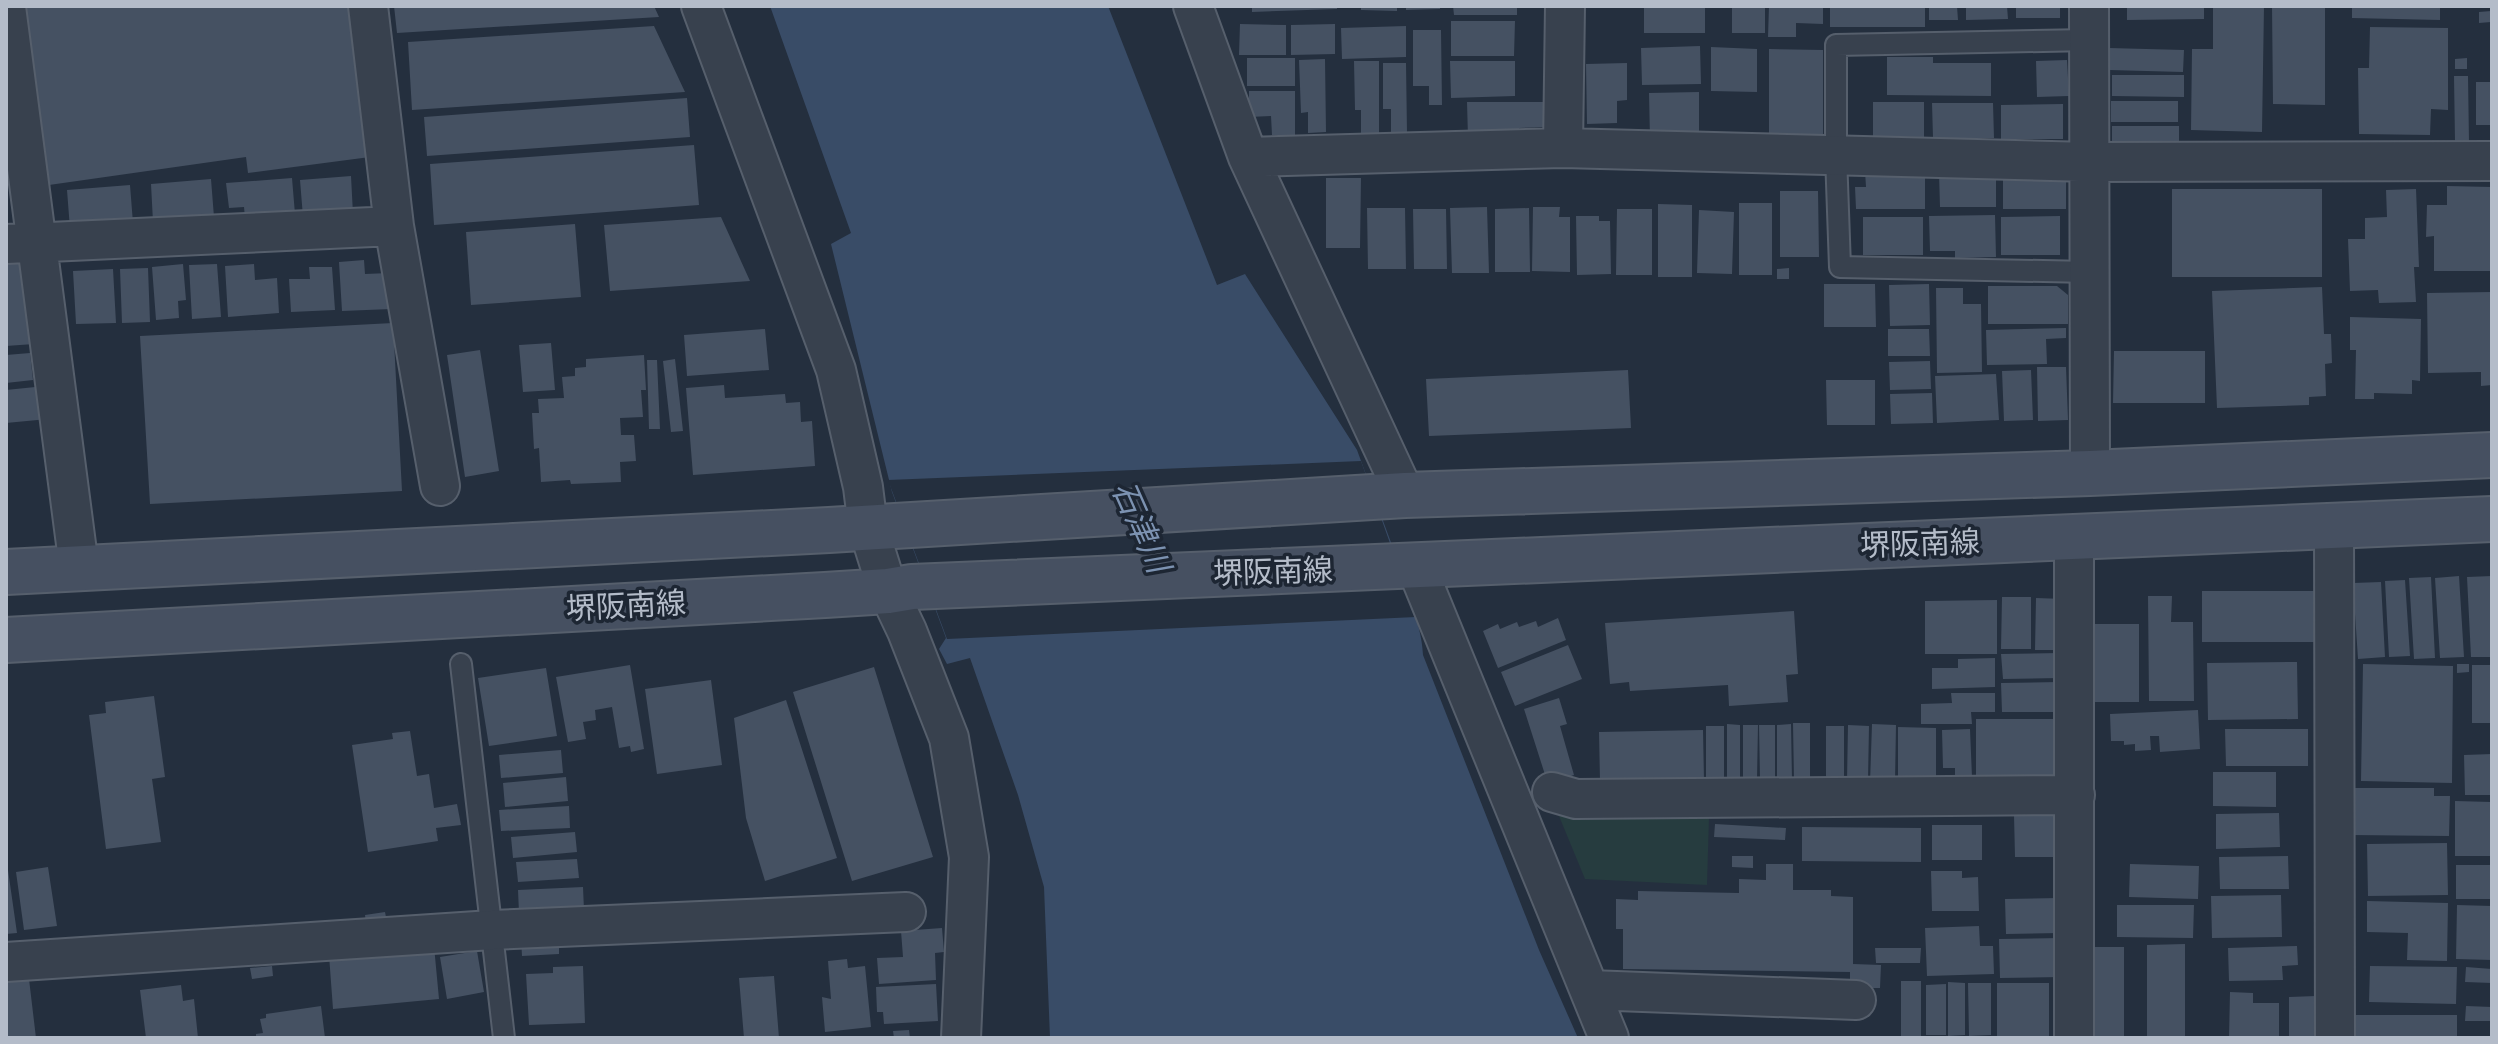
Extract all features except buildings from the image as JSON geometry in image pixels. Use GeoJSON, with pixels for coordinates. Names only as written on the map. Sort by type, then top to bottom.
{"type":"FeatureCollection","features":[{"type":"Feature","properties":{"kind":"main road"},"geometry":{"type":"LineString","coordinates":[[6,572],[1391,496],[2090,473],[2492,455]]}},
{"type":"Feature","properties":{"kind":"main road","name":"堺阪南線"},"geometry":{"type":"LineString","coordinates":[[6,640],[900,589],[2492,519]]}},
{"type":"Feature","properties":{"kind":"street"},"geometry":{"type":"LineString","coordinates":[[368,6],[394,226],[440,486]]}},
{"type":"Feature","properties":{"kind":"street"},"geometry":{"type":"LineString","coordinates":[[701,6],[836,370],[863,487],[881,526],[900,589],[907,631],[949,738],[969,857],[961,1038]]}},
{"type":"Feature","properties":{"kind":"street"},"geometry":{"type":"LineString","coordinates":[[1193,6],[1248,157],[1391,496]]}},
{"type":"Feature","properties":{"kind":"street"},"geometry":{"type":"LineString","coordinates":[[1563,148],[1565,6]]}},
{"type":"Feature","properties":{"kind":"street"},"geometry":{"type":"LineString","coordinates":[[6,7],[21,243],[79,567]]}},
{"type":"Feature","properties":{"kind":"street"},"geometry":{"type":"LineString","coordinates":[[2089,23],[2090,473]]}},
{"type":"Feature","properties":{"kind":"street"},"geometry":{"type":"LineString","coordinates":[[1248,157],[1563,148],[2089,162],[2492,161]]}},
{"type":"Feature","properties":{"kind":"street"},"geometry":{"type":"LineString","coordinates":[[21,243],[394,226]]}},
{"type":"Feature","properties":{"kind":"street"},"geometry":{"type":"LineString","coordinates":[[2334,526],[2335,1038]]}},
{"type":"Feature","properties":{"kind":"street"},"geometry":{"type":"LineString","coordinates":[[2074,537],[2074,1038]]}},
{"type":"Feature","properties":{"kind":"street"},"geometry":{"type":"LineString","coordinates":[[1408,566],[1609,1038]]}},
{"type":"Feature","properties":{"kind":"street"},"geometry":{"type":"LineString","coordinates":[[1552,792],[1576,799],[2075,795]]}},
{"type":"Feature","properties":{"kind":"street"},"geometry":{"type":"LineString","coordinates":[[6,962],[492,930],[906,912]]}},
{"type":"Feature","properties":{"kind":"street"},"geometry":{"type":"LineString","coordinates":[[1590,990],[1856,1000]]}},
{"type":"Feature","properties":{"kind":"lane"},"geometry":{"type":"LineString","coordinates":[[2089,23],[1836,45],[1840,267],[2089,272]]}},
{"type":"Feature","properties":{"kind":"lane"},"geometry":{"type":"LineString","coordinates":[[461,664],[504,1038]]}},
{"type":"Feature","properties":{"kind":"green space"},"geometry":{"type":"Polygon","coordinates":[[[1559,816],[1709,818],[1707,885],[1585,879],[1559,816]]]}},
{"type":"Feature","properties":{"kind":"water","name":"石津川"},"geometry":{"type":"Polygon","coordinates":[[[770,6],[1108,6],[1217,285],[1245,274],[1357,450],[1414,605],[1423,655],[1539,950],[1578,1038],[1050,1038],[1044,887],[1018,795],[970,658],[947,664],[939,649],[946,638],[892,492],[831,244],[851,233],[770,6]]]}},
{"type":"Feature","properties":{"kind":"pier"},"geometry":{"type":"Polygon","coordinates":[[[1361,461],[1416,617],[947,639],[888,480],[1361,461]]]}}]}
